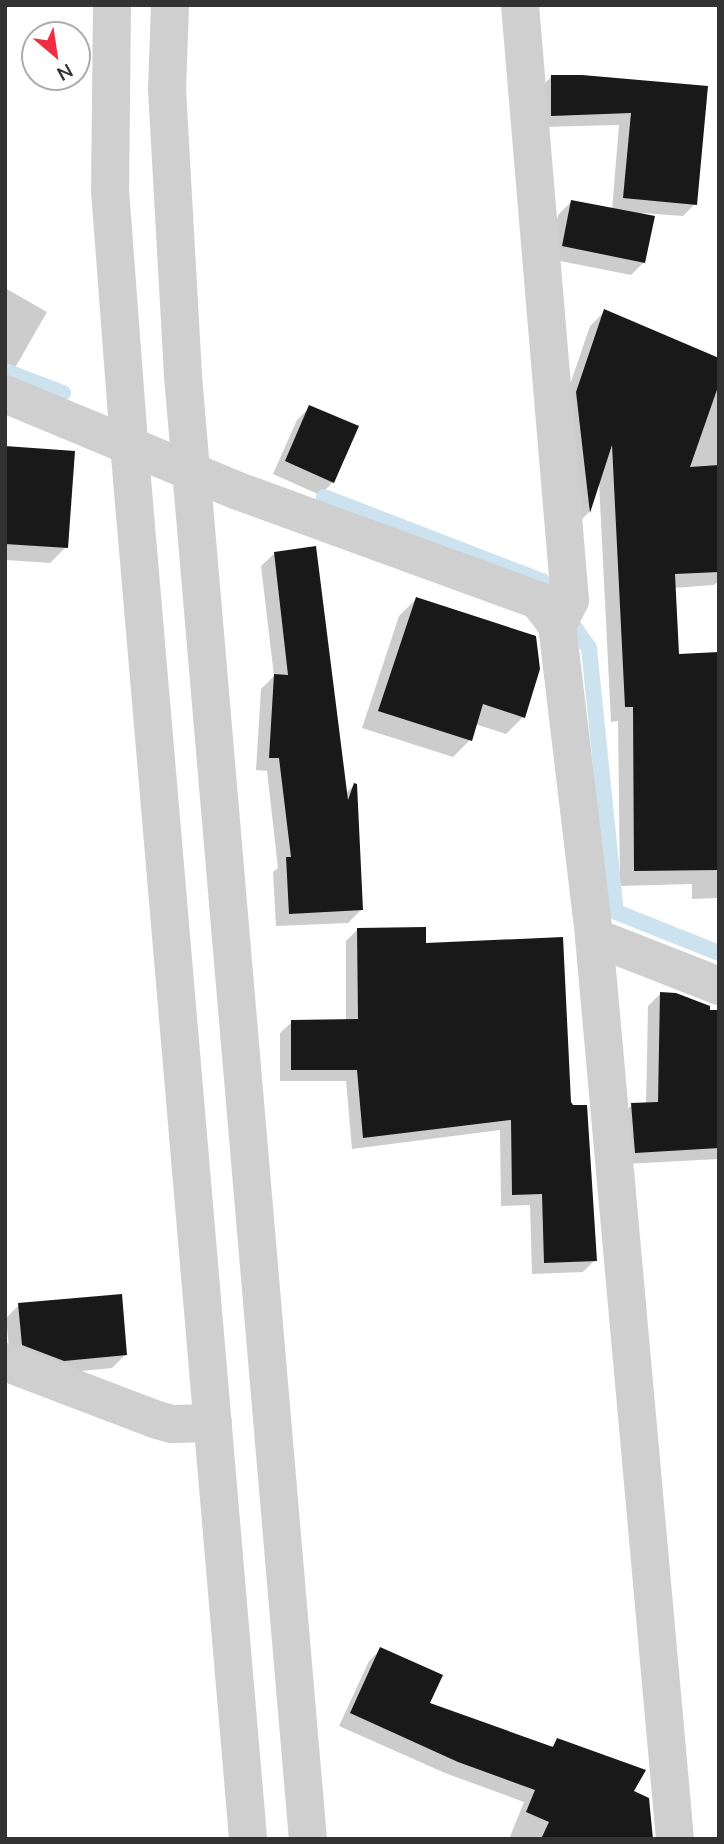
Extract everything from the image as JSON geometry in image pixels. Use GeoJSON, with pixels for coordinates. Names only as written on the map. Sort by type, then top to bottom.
{"type":"FeatureCollection","features":[{"type":"Feature","properties":{"kind":"street"},"geometry":{"type":"LineString","coordinates":[[112,5],[110,190],[129,444],[248,1839]]}},
{"type":"Feature","properties":{"kind":"street"},"geometry":{"type":"LineString","coordinates":[[170,5],[167,89],[183,376],[308,1839]]}},
{"type":"Feature","properties":{"kind":"street"},"geometry":{"type":"LineString","coordinates":[[520,5],[562,615],[594,937],[675,1839]]}},
{"type":"Feature","properties":{"kind":"street"},"geometry":{"type":"LineString","coordinates":[[5,394],[238,491],[538,600],[562,615]]}},
{"type":"Feature","properties":{"kind":"street"},"geometry":{"type":"LineString","coordinates":[[594,937],[719,986]]}},
{"type":"Feature","properties":{"kind":"street"},"geometry":{"type":"LineString","coordinates":[[5,1362],[154,1419],[172,1424],[213,1423]]}},
{"type":"Feature","properties":{"kind":"building"},"geometry":{"type":"Polygon","coordinates":[[[551,75],[582,75],[708,86],[697,205],[623,198],[631,113],[551,116],[551,75]]]}},
{"type":"Feature","properties":{"kind":"building"},"geometry":{"type":"Polygon","coordinates":[[[571,200],[655,216],[645,263],[562,246],[571,200]]]}},
{"type":"Feature","properties":{"kind":"building"},"geometry":{"type":"Polygon","coordinates":[[[604,309],[719,358],[719,384],[690,467],[719,465],[719,572],[675,574],[679,654],[719,652],[719,870],[634,871],[633,707],[625,707],[612,445],[590,513],[576,392],[604,309]]]}},
{"type":"Feature","properties":{"kind":"building"},"geometry":{"type":"Polygon","coordinates":[[[309,405],[359,426],[334,483],[285,461],[309,405]]]}},
{"type":"Feature","properties":{"kind":"building"},"geometry":{"type":"Polygon","coordinates":[[[5,446],[75,451],[68,548],[5,544],[5,446]]]}},
{"type":"Feature","properties":{"kind":"building"},"geometry":{"type":"Polygon","coordinates":[[[316,546],[348,800],[354,783],[357,784],[363,910],[289,914],[286,857],[291,857],[279,758],[269,758],[274,674],[288,675],[274,552],[316,546]]]}},
{"type":"Feature","properties":{"kind":"building"},"geometry":{"type":"Polygon","coordinates":[[[416,597],[536,636],[540,669],[525,718],[483,704],[472,741],[378,711],[416,597]]]}},
{"type":"Feature","properties":{"kind":"building"},"geometry":{"type":"Polygon","coordinates":[[[426,927],[426,943],[563,937],[571,1102],[573,1105],[587,1105],[597,1261],[544,1263],[542,1194],[512,1195],[511,1120],[363,1138],[357,1070],[291,1070],[291,1020],[358,1019],[357,928],[426,927]]]}},
{"type":"Feature","properties":{"kind":"building"},"geometry":{"type":"Polygon","coordinates":[[[660,992],[676,993],[710,1006],[710,1010],[719,1010],[719,1148],[635,1153],[631,1103],[658,1102],[660,992]]]}},
{"type":"Feature","properties":{"kind":"building"},"geometry":{"type":"Polygon","coordinates":[[[122,1294],[127,1355],[64,1361],[22,1345],[18,1303],[122,1294]]]}},
{"type":"Feature","properties":{"kind":"building"},"geometry":{"type":"Polygon","coordinates":[[[380,1647],[443,1675],[430,1703],[553,1747],[557,1738],[646,1770],[634,1791],[649,1798],[653,1839],[541,1839],[549,1822],[526,1812],[535,1790],[458,1762],[350,1713],[380,1647]]]}},
{"type":"Feature","properties":{"kind":"waterway"},"geometry":{"type":"LineString","coordinates":[[5,371],[63,393]]}},
{"type":"Feature","properties":{"kind":"waterway"},"geometry":{"type":"LineString","coordinates":[[324,497],[542,581],[589,648],[616,912],[719,953]]}}]}
